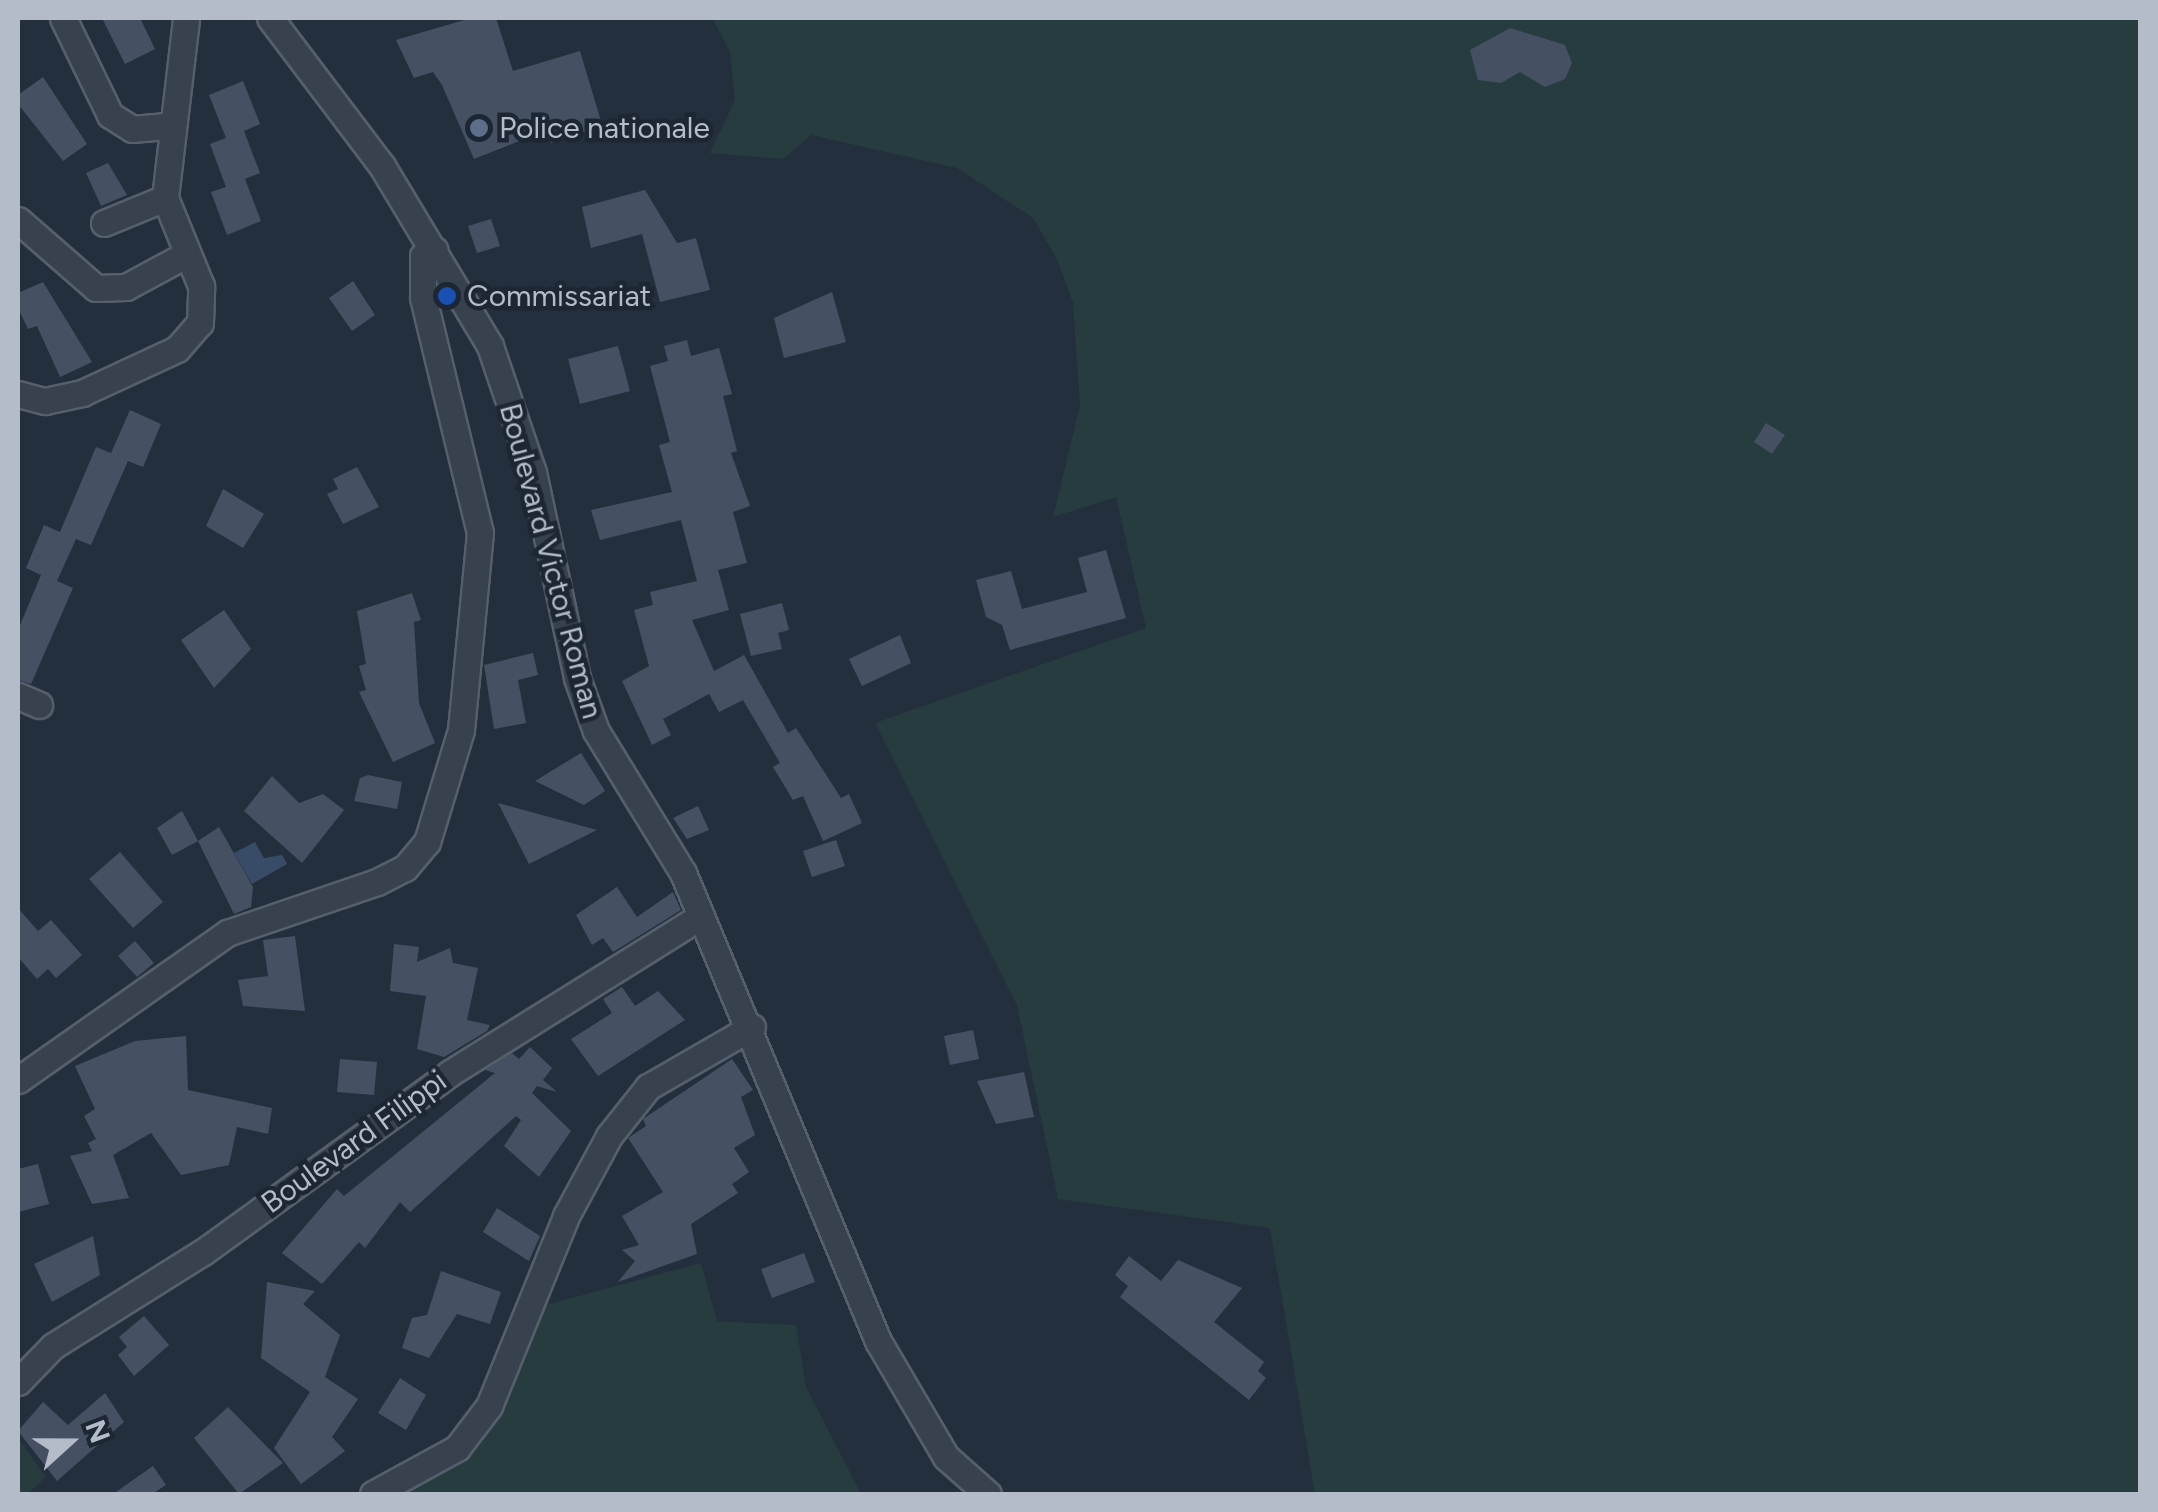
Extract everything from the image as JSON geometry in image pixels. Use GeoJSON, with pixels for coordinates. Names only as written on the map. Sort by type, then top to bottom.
{"type":"FeatureCollection","features":[{"type":"Feature","properties":{"kind":"street"},"geometry":{"type":"LineString","coordinates":[[63,18],[110,116],[132,129],[168,126]]}},
{"type":"Feature","properties":{"kind":"street"},"geometry":{"type":"LineString","coordinates":[[18,394],[46,401],[82,392],[177,349],[200,323],[204,302],[165,198],[168,126],[186,18]]}},
{"type":"Feature","properties":{"kind":"street","name":"Boulevard Victor Roman"},"geometry":{"type":"LineString","coordinates":[[270,18],[436,250],[510,399],[596,731],[701,916],[752,1027],[878,1341],[946,1456],[988,1494]]}},
{"type":"Feature","properties":{"kind":"street"},"geometry":{"type":"LineString","coordinates":[[104,223],[165,198]]}},
{"type":"Feature","properties":{"kind":"street"},"geometry":{"type":"LineString","coordinates":[[18,220],[96,288],[126,287],[187,254]]}},
{"type":"Feature","properties":{"kind":"street"},"geometry":{"type":"LineString","coordinates":[[18,1080],[226,933],[377,882],[404,868],[427,842],[461,730],[480,533],[423,297],[423,256],[436,250]]}},
{"type":"Feature","properties":{"kind":"street","name":"Boulevard Filippi"},"geometry":{"type":"LineString","coordinates":[[18,1382],[53,1346],[203,1252],[450,1072],[701,916]]}},
{"type":"Feature","properties":{"kind":"street"},"geometry":{"type":"LineString","coordinates":[[373,1494],[457,1448],[489,1406],[566,1216],[610,1136],[648,1087],[752,1027]]}},
{"type":"Feature","properties":{"kind":"green space"},"geometry":{"type":"Polygon","coordinates":[[[712,18],[2140,18],[2140,1494],[1315,1494],[1270,1228],[1058,1199],[1017,1005],[875,723],[1146,628],[1116,497],[1053,517],[1080,406],[1073,303],[1057,259],[1033,218],[957,168],[811,135],[783,159],[710,153],[735,100],[730,52],[712,18]]]}},
{"type":"Feature","properties":{"kind":"green space"},"geometry":{"type":"Polygon","coordinates":[[[701,1263],[717,1321],[796,1325],[806,1387],[861,1494],[394,1494],[458,1459],[546,1305],[701,1263]]]}},
{"type":"Feature","properties":{"kind":"green space"},"geometry":{"type":"Polygon","coordinates":[[[18,1438],[46,1477],[27,1494],[18,1494],[18,1438]]]}},
{"type":"Feature","properties":{"kind":"water"},"geometry":{"type":"Polygon","coordinates":[[[255,842],[264,858],[282,855],[287,864],[252,884],[234,853],[255,842]]]}},
{"type":"Feature","properties":{"kind":"building"},"geometry":{"type":"Polygon","coordinates":[[[102,18],[140,18],[155,49],[125,64],[102,18]]]}},
{"type":"Feature","properties":{"kind":"building"},"geometry":{"type":"Polygon","coordinates":[[[471,18],[496,18],[513,71],[580,51],[603,128],[551,143],[547,130],[474,159],[442,85],[433,72],[414,78],[396,40],[471,18]]]}},
{"type":"Feature","properties":{"kind":"building"},"geometry":{"type":"Polygon","coordinates":[[[1510,28],[1565,45],[1572,63],[1565,79],[1545,87],[1520,72],[1501,83],[1478,80],[1470,50],[1510,28]]]}},
{"type":"Feature","properties":{"kind":"building"},"geometry":{"type":"Polygon","coordinates":[[[43,77],[87,144],[63,161],[18,104],[18,95],[43,77]]]}},
{"type":"Feature","properties":{"kind":"building"},"geometry":{"type":"Polygon","coordinates":[[[243,81],[260,124],[244,131],[260,173],[245,179],[261,221],[227,235],[211,192],[226,187],[210,144],[226,138],[209,95],[243,81]]]}},
{"type":"Feature","properties":{"kind":"building"},"geometry":{"type":"Polygon","coordinates":[[[108,163],[127,195],[101,206],[86,173],[108,163]]]}},
{"type":"Feature","properties":{"kind":"building"},"geometry":{"type":"Polygon","coordinates":[[[645,190],[677,243],[696,238],[710,290],[660,302],[642,234],[591,248],[582,207],[645,190]]]}},
{"type":"Feature","properties":{"kind":"building"},"geometry":{"type":"Polygon","coordinates":[[[491,219],[500,246],[477,253],[468,226],[491,219]]]}},
{"type":"Feature","properties":{"kind":"building"},"geometry":{"type":"Polygon","coordinates":[[[353,281],[375,315],[352,331],[329,298],[353,281]]]}},
{"type":"Feature","properties":{"kind":"building"},"geometry":{"type":"Polygon","coordinates":[[[43,282],[92,362],[60,377],[37,326],[28,329],[18,308],[18,293],[43,282]]]}},
{"type":"Feature","properties":{"kind":"building"},"geometry":{"type":"Polygon","coordinates":[[[832,292],[846,342],[784,358],[774,318],[832,292]]]}},
{"type":"Feature","properties":{"kind":"building"},"geometry":{"type":"Polygon","coordinates":[[[687,340],[691,356],[719,348],[732,394],[723,396],[737,451],[731,453],[750,506],[733,512],[747,563],[718,570],[729,610],[692,620],[714,671],[744,655],[788,733],[796,728],[841,798],[849,794],[862,823],[823,841],[803,796],[793,800],[773,767],[780,763],[743,700],[719,712],[709,694],[663,719],[671,735],[652,745],[622,681],[649,666],[634,610],[653,605],[650,592],[697,581],[681,520],[600,540],[591,510],[672,492],[659,445],[670,442],[650,366],[668,361],[664,346],[687,340]]]}},
{"type":"Feature","properties":{"kind":"building"},"geometry":{"type":"Polygon","coordinates":[[[618,346],[630,391],[580,404],[568,359],[618,346]]]}},
{"type":"Feature","properties":{"kind":"building"},"geometry":{"type":"Polygon","coordinates":[[[130,410],[161,424],[143,467],[128,461],[91,545],[76,539],[57,581],[73,588],[31,684],[18,680],[18,630],[41,575],[26,568],[44,525],[60,532],[96,447],[111,453],[130,410]]]}},
{"type":"Feature","properties":{"kind":"building"},"geometry":{"type":"Polygon","coordinates":[[[1766,423],[1785,435],[1772,454],[1754,442],[1766,423]]]}},
{"type":"Feature","properties":{"kind":"building"},"geometry":{"type":"Polygon","coordinates":[[[357,467],[379,507],[343,524],[327,494],[338,489],[333,479],[357,467]]]}},
{"type":"Feature","properties":{"kind":"building"},"geometry":{"type":"Polygon","coordinates":[[[223,489],[264,514],[243,548],[206,526],[223,489]]]}},
{"type":"Feature","properties":{"kind":"building"},"geometry":{"type":"Polygon","coordinates":[[[1106,550],[1126,618],[1010,650],[1002,625],[986,617],[976,580],[1011,571],[1022,609],[1087,592],[1078,558],[1106,550]]]}},
{"type":"Feature","properties":{"kind":"building"},"geometry":{"type":"Polygon","coordinates":[[[412,593],[421,620],[414,622],[419,703],[435,743],[393,762],[359,692],[366,690],[359,666],[366,664],[357,611],[412,593]]]}},
{"type":"Feature","properties":{"kind":"building"},"geometry":{"type":"Polygon","coordinates":[[[782,603],[789,630],[778,633],[782,649],[751,656],[740,614],[782,603]]]}},
{"type":"Feature","properties":{"kind":"building"},"geometry":{"type":"Polygon","coordinates":[[[224,610],[251,649],[214,688],[181,640],[224,610]]]}},
{"type":"Feature","properties":{"kind":"building"},"geometry":{"type":"Polygon","coordinates":[[[900,635],[911,663],[862,686],[849,659],[900,635]]]}},
{"type":"Feature","properties":{"kind":"building"},"geometry":{"type":"Polygon","coordinates":[[[533,653],[538,675],[518,680],[526,723],[494,729],[484,665],[533,653]]]}},
{"type":"Feature","properties":{"kind":"building"},"geometry":{"type":"Polygon","coordinates":[[[581,753],[605,791],[584,805],[535,781],[581,753]]]}},
{"type":"Feature","properties":{"kind":"building"},"geometry":{"type":"Polygon","coordinates":[[[368,775],[402,782],[397,809],[354,801],[360,778],[368,775]]]}},
{"type":"Feature","properties":{"kind":"building"},"geometry":{"type":"Polygon","coordinates":[[[272,776],[299,803],[323,794],[344,810],[302,863],[244,811],[272,776]]]}},
{"type":"Feature","properties":{"kind":"building"},"geometry":{"type":"Polygon","coordinates":[[[498,803],[597,830],[529,864],[498,803]]]}},
{"type":"Feature","properties":{"kind":"building"},"geometry":{"type":"Polygon","coordinates":[[[698,806],[709,830],[687,839],[673,818],[698,806]]]}},
{"type":"Feature","properties":{"kind":"building"},"geometry":{"type":"Polygon","coordinates":[[[182,811],[198,841],[172,855],[157,828],[182,811]]]}},
{"type":"Feature","properties":{"kind":"building"},"geometry":{"type":"Polygon","coordinates":[[[219,827],[253,887],[251,907],[234,914],[198,841],[219,827]]]}},
{"type":"Feature","properties":{"kind":"building"},"geometry":{"type":"Polygon","coordinates":[[[836,840],[845,866],[812,877],[803,851],[836,840]]]}},
{"type":"Feature","properties":{"kind":"building"},"geometry":{"type":"Polygon","coordinates":[[[120,852],[163,902],[133,928],[89,879],[120,852]]]}},
{"type":"Feature","properties":{"kind":"building"},"geometry":{"type":"Polygon","coordinates":[[[617,887],[637,917],[673,892],[681,910],[613,952],[603,938],[592,945],[576,915],[617,887]]]}},
{"type":"Feature","properties":{"kind":"building"},"geometry":{"type":"Polygon","coordinates":[[[18,908],[38,931],[51,920],[82,955],[56,978],[48,969],[37,979],[18,957],[18,908]]]}},
{"type":"Feature","properties":{"kind":"building"},"geometry":{"type":"Polygon","coordinates":[[[295,936],[305,1011],[243,1006],[238,980],[268,976],[263,940],[295,936]]]}},
{"type":"Feature","properties":{"kind":"building"},"geometry":{"type":"Polygon","coordinates":[[[135,941],[154,963],[137,977],[118,956],[135,941]]]}},
{"type":"Feature","properties":{"kind":"building"},"geometry":{"type":"Polygon","coordinates":[[[394,944],[419,947],[417,962],[450,948],[453,963],[478,968],[467,1020],[490,1025],[487,1031],[444,1057],[417,1049],[426,996],[390,991],[394,944]]]}},
{"type":"Feature","properties":{"kind":"building"},"geometry":{"type":"Polygon","coordinates":[[[622,987],[635,1006],[658,991],[685,1020],[598,1076],[571,1039],[612,1013],[603,999],[622,987]]]}},
{"type":"Feature","properties":{"kind":"building"},"geometry":{"type":"Polygon","coordinates":[[[973,1030],[979,1059],[950,1065],[944,1036],[973,1030]]]}},
{"type":"Feature","properties":{"kind":"building"},"geometry":{"type":"Polygon","coordinates":[[[186,1036],[188,1090],[272,1108],[268,1134],[237,1127],[229,1165],[181,1175],[151,1133],[113,1155],[129,1198],[92,1204],[70,1156],[92,1151],[88,1143],[96,1139],[84,1116],[95,1109],[75,1066],[135,1041],[186,1036]]]}},
{"type":"Feature","properties":{"kind":"building"},"geometry":{"type":"Polygon","coordinates":[[[530,1047],[552,1068],[543,1080],[557,1092],[537,1086],[532,1093],[571,1131],[539,1177],[504,1146],[521,1120],[516,1116],[410,1212],[400,1202],[365,1248],[359,1242],[322,1284],[282,1253],[337,1189],[344,1196],[495,1073],[485,1070],[512,1053],[519,1059],[530,1047]]]}},
{"type":"Feature","properties":{"kind":"building"},"geometry":{"type":"Polygon","coordinates":[[[340,1059],[377,1062],[374,1095],[337,1092],[340,1059]]]}},
{"type":"Feature","properties":{"kind":"building"},"geometry":{"type":"Polygon","coordinates":[[[732,1059],[753,1090],[741,1097],[755,1135],[734,1148],[749,1172],[732,1184],[738,1193],[691,1224],[697,1254],[618,1282],[635,1261],[622,1250],[639,1245],[622,1216],[663,1192],[628,1138],[646,1126],[643,1119],[732,1059]]]}},
{"type":"Feature","properties":{"kind":"building"},"geometry":{"type":"Polygon","coordinates":[[[1024,1072],[1034,1117],[996,1124],[977,1081],[1024,1072]]]}},
{"type":"Feature","properties":{"kind":"building"},"geometry":{"type":"Polygon","coordinates":[[[38,1164],[49,1204],[18,1212],[18,1169],[38,1164]]]}},
{"type":"Feature","properties":{"kind":"building"},"geometry":{"type":"Polygon","coordinates":[[[497,1208],[540,1236],[529,1261],[483,1232],[497,1208]]]}},
{"type":"Feature","properties":{"kind":"building"},"geometry":{"type":"Polygon","coordinates":[[[93,1236],[100,1275],[52,1302],[34,1264],[93,1236]]]}},
{"type":"Feature","properties":{"kind":"building"},"geometry":{"type":"Polygon","coordinates":[[[804,1253],[815,1282],[772,1298],[761,1269],[804,1253]]]}},
{"type":"Feature","properties":{"kind":"building"},"geometry":{"type":"Polygon","coordinates":[[[1129,1256],[1161,1281],[1178,1260],[1242,1288],[1214,1322],[1264,1362],[1258,1371],[1266,1378],[1249,1400],[1120,1297],[1128,1286],[1115,1275],[1129,1256]]]}},
{"type":"Feature","properties":{"kind":"building"},"geometry":{"type":"Polygon","coordinates":[[[441,1271],[501,1292],[490,1324],[457,1314],[429,1358],[402,1348],[412,1318],[427,1315],[441,1271]]]}},
{"type":"Feature","properties":{"kind":"building"},"geometry":{"type":"Polygon","coordinates":[[[267,1282],[315,1291],[303,1304],[340,1335],[325,1377],[358,1399],[332,1437],[345,1451],[301,1484],[274,1448],[310,1392],[261,1358],[267,1282]]]}},
{"type":"Feature","properties":{"kind":"building"},"geometry":{"type":"Polygon","coordinates":[[[144,1316],[169,1345],[134,1376],[118,1355],[127,1347],[119,1337],[144,1316]]]}},
{"type":"Feature","properties":{"kind":"building"},"geometry":{"type":"Polygon","coordinates":[[[400,1378],[426,1395],[406,1430],[378,1413],[400,1378]]]}},
{"type":"Feature","properties":{"kind":"building"},"geometry":{"type":"Polygon","coordinates":[[[105,1393],[124,1422],[57,1481],[18,1431],[43,1402],[68,1425],[105,1393]]]}},
{"type":"Feature","properties":{"kind":"building"},"geometry":{"type":"Polygon","coordinates":[[[228,1407],[283,1463],[239,1494],[194,1438],[228,1407]]]}},
{"type":"Feature","properties":{"kind":"building"},"geometry":{"type":"Polygon","coordinates":[[[153,1466],[166,1485],[152,1494],[113,1494],[153,1466]]]}},
{"type":"Feature","properties":{"kind":"place","name":"Police nationale"},"geometry":{"type":"Point","coordinates":[479,128]}},
{"type":"Feature","properties":{"kind":"place","name":"Commissariat"},"geometry":{"type":"Point","coordinates":[447,296]}}]}
